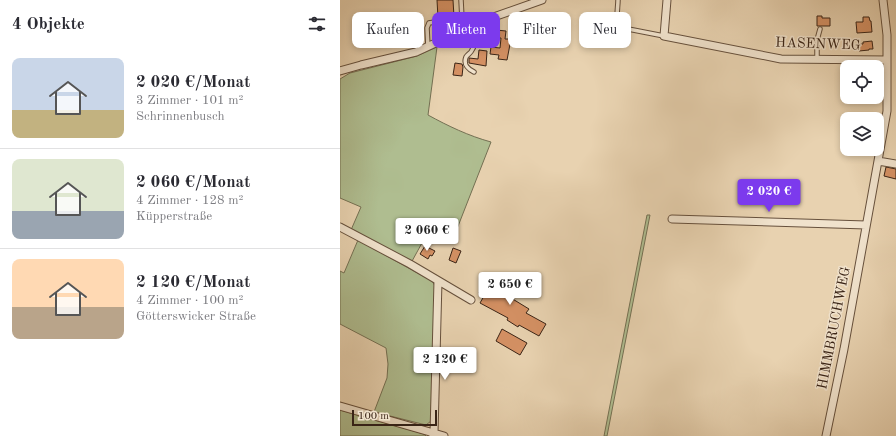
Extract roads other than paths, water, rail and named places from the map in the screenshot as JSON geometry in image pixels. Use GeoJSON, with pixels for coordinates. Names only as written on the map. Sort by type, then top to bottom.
{"type":"FeatureCollection","features":[{"type":"Feature","properties":{"kind":"street"},"geometry":{"type":"LineString","coordinates":[[500,15],[542,0]]}},
{"type":"Feature","properties":{"kind":"street"},"geometry":{"type":"LineString","coordinates":[[664,36],[667,0]]}},
{"type":"Feature","properties":{"kind":"street","name":"HIMMBRUCHWEG"},"geometry":{"type":"LineString","coordinates":[[826,436],[844,349],[887,111],[888,60],[883,0]]}},
{"type":"Feature","properties":{"kind":"street","name":"HASENWEG"},"geometry":{"type":"LineString","coordinates":[[664,36],[757,53],[781,59],[818,58],[888,60]]}},
{"type":"Feature","properties":{"kind":"street"},"geometry":{"type":"LineString","coordinates":[[340,71],[416,52],[432,45]]}},
{"type":"Feature","properties":{"kind":"street"},"geometry":{"type":"LineString","coordinates":[[878,161],[896,164]]}},
{"type":"Feature","properties":{"kind":"street"},"geometry":{"type":"LineString","coordinates":[[672,219],[866,225]]}},
{"type":"Feature","properties":{"kind":"street"},"geometry":{"type":"LineString","coordinates":[[340,227],[410,264],[471,300]]}},
{"type":"Feature","properties":{"kind":"street"},"geometry":{"type":"LineString","coordinates":[[434,434],[438,281]]}},
{"type":"Feature","properties":{"kind":"street"},"geometry":{"type":"LineString","coordinates":[[340,406],[444,436]]}},
{"type":"Feature","properties":{"kind":"lane"},"geometry":{"type":"LineString","coordinates":[[461,0],[462,12]]}},
{"type":"Feature","properties":{"kind":"lane"},"geometry":{"type":"LineString","coordinates":[[618,0],[617,21],[619,26],[664,36]]}},
{"type":"Feature","properties":{"kind":"lane"},"geometry":{"type":"LineString","coordinates":[[428,47],[426,28],[429,23],[432,22]]}},
{"type":"Feature","properties":{"kind":"lane"},"geometry":{"type":"LineString","coordinates":[[818,58],[817,40],[820,29]]}},
{"type":"Feature","properties":{"kind":"lane"},"geometry":{"type":"LineString","coordinates":[[473,48],[466,58],[465,63],[466,66],[474,72]]}}]}
